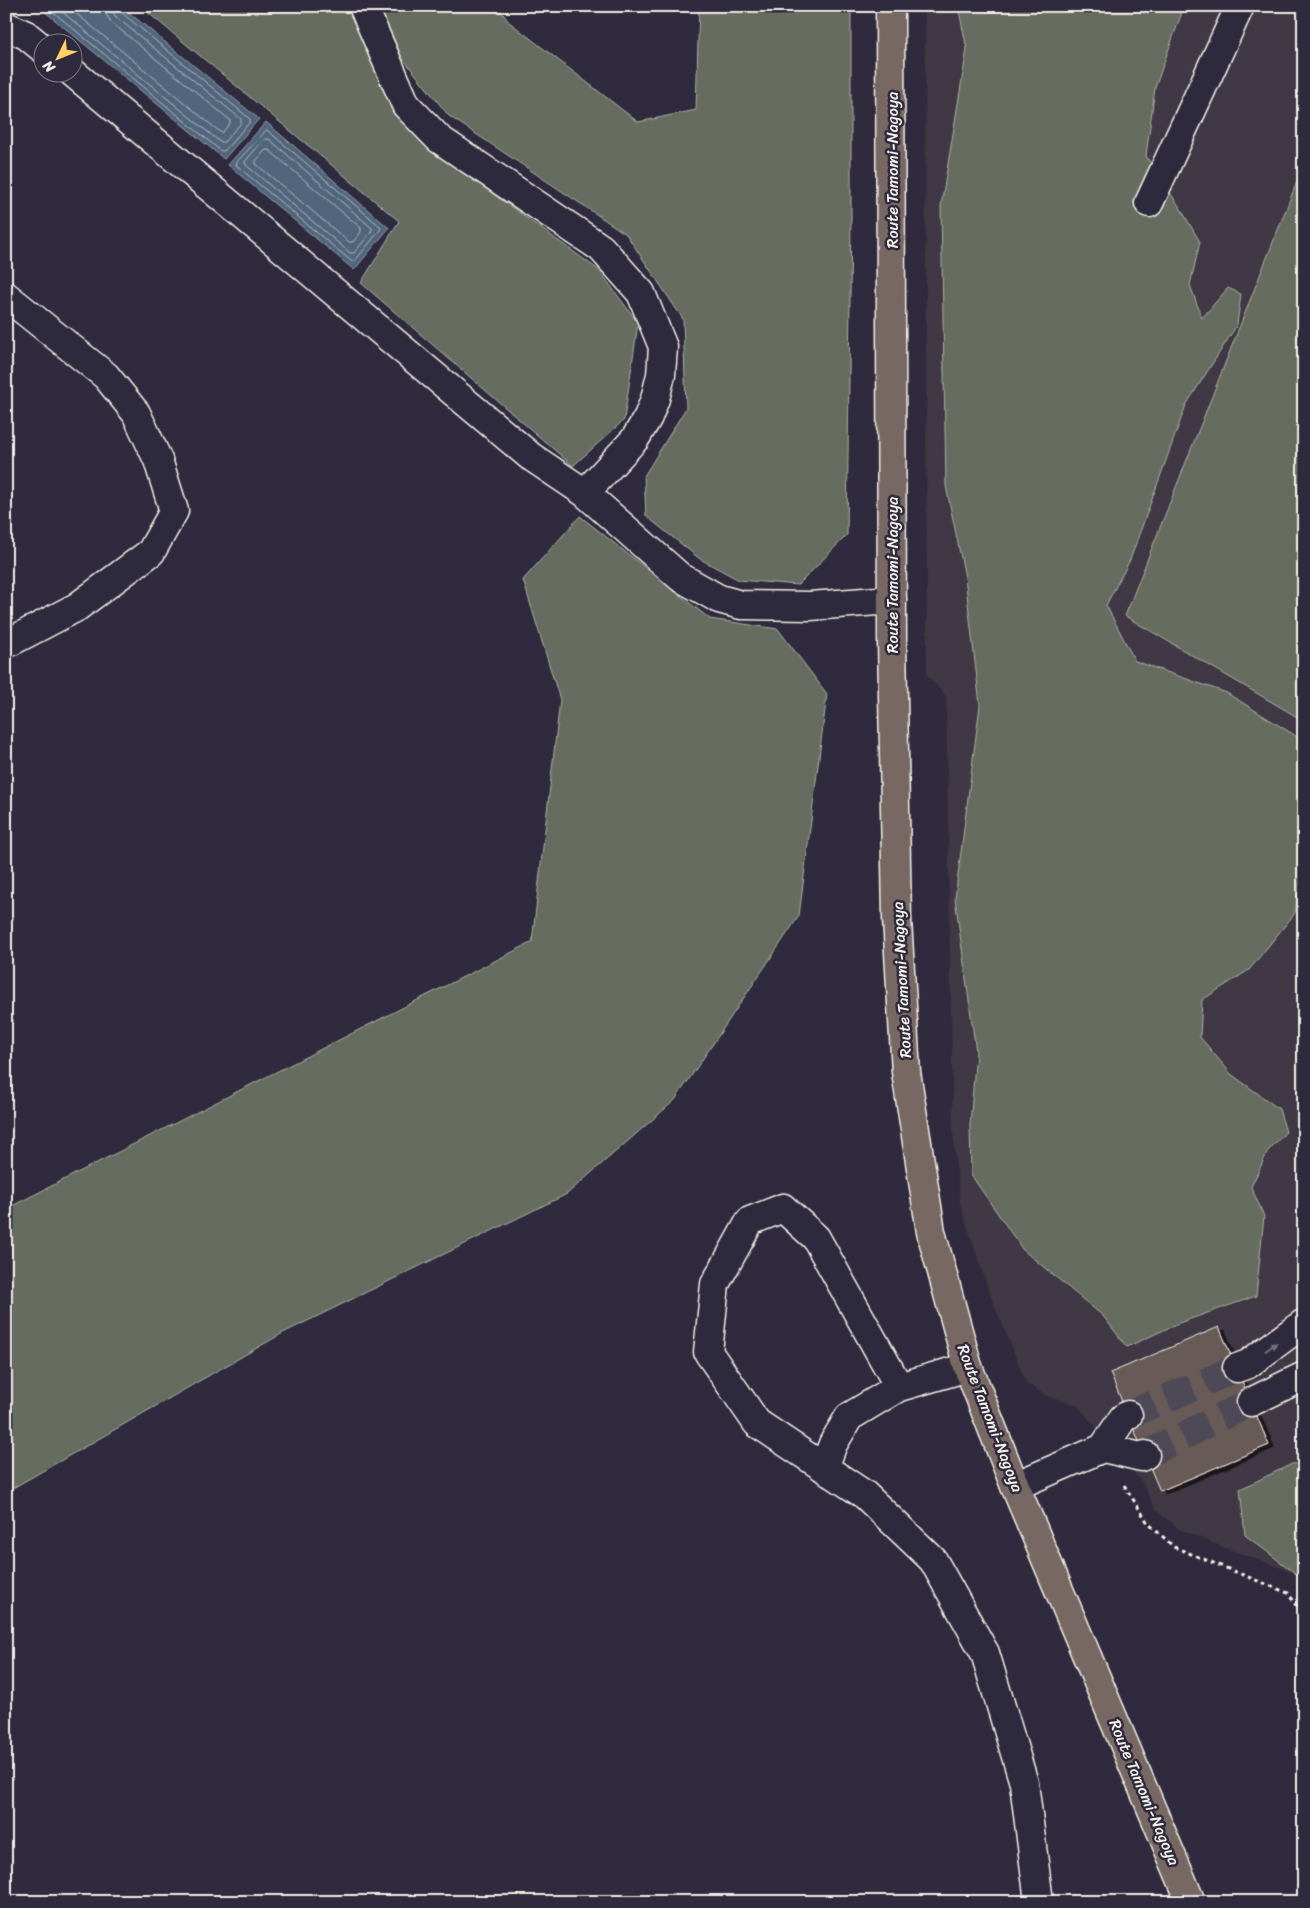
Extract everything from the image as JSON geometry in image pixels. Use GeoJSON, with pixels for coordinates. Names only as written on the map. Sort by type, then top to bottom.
{"type":"FeatureCollection","features":[{"type":"Feature","properties":{"kind":"main road","name":"Route Tamomi-Nagoya"},"geometry":{"type":"LineString","coordinates":[[890,6],[892,600],[897,919],[906,1072],[931,1232],[968,1366],[1015,1486],[1191,1902]]}},
{"type":"Feature","properties":{"kind":"street"},"geometry":{"type":"LineString","coordinates":[[362,6],[406,104],[439,139],[601,248],[641,293],[663,347],[661,375],[655,399],[635,439],[585,493]]}},
{"type":"Feature","properties":{"kind":"street"},"geometry":{"type":"LineString","coordinates":[[1149,204],[1240,6]]}},
{"type":"Feature","properties":{"kind":"street"},"geometry":{"type":"LineString","coordinates":[[6,26],[32,40]]}},
{"type":"Feature","properties":{"kind":"street"},"geometry":{"type":"LineString","coordinates":[[82,80],[530,456],[585,493],[680,577],[719,599],[741,605],[810,606],[892,600]]}},
{"type":"Feature","properties":{"kind":"street"},"geometry":{"type":"LineString","coordinates":[[6,296],[106,376],[136,413],[158,460],[174,511],[151,552],[77,606],[6,644]]}},
{"type":"Feature","properties":{"kind":"street"},"geometry":{"type":"LineString","coordinates":[[899,1387],[816,1238],[783,1208],[750,1220],[715,1284],[708,1352],[756,1423],[865,1496],[933,1560],[985,1653],[1024,1784],[1039,1902]]}},
{"type":"Feature","properties":{"kind":"street"},"geometry":{"type":"LineString","coordinates":[[1237,1368],[1248,1364],[1304,1322]]}},
{"type":"Feature","properties":{"kind":"street"},"geometry":{"type":"LineString","coordinates":[[824,1468],[833,1444],[849,1417],[899,1387],[968,1366]]}},
{"type":"Feature","properties":{"kind":"street"},"geometry":{"type":"LineString","coordinates":[[1251,1402],[1304,1376]]}},
{"type":"Feature","properties":{"kind":"street"},"geometry":{"type":"LineString","coordinates":[[1015,1486],[1103,1448],[1123,1418],[1128,1415]]}},
{"type":"Feature","properties":{"kind":"street"},"geometry":{"type":"LineString","coordinates":[[1103,1448],[1141,1457],[1145,1455]]}},
{"type":"Feature","properties":{"kind":"path"},"geometry":{"type":"LineString","coordinates":[[1103,1448],[1148,1523],[1174,1547],[1288,1594],[1304,1615]]}},
{"type":"Feature","properties":{"kind":"shaded area"},"geometry":{"type":"Polygon","coordinates":[[[925,6],[1304,6],[1304,1580],[1296,1573],[1225,1548],[1179,1529],[1156,1510],[1142,1482],[1077,1405],[1049,1397],[1027,1384],[991,1297],[960,1204],[953,1133],[946,697],[927,675],[925,6]]]}},
{"type":"Feature","properties":{"kind":"green space"},"geometry":{"type":"Polygon","coordinates":[[[140,6],[347,6],[394,106],[453,165],[599,270],[638,323],[624,420],[573,466],[361,283],[399,221],[140,6]]]}},
{"type":"Feature","properties":{"kind":"green space"},"geometry":{"type":"Polygon","coordinates":[[[375,6],[498,6],[508,21],[638,122],[696,110],[699,6],[851,6],[851,219],[847,535],[798,585],[739,580],[700,559],[646,516],[644,476],[686,408],[683,319],[626,234],[449,116],[392,45],[375,6]]]}},
{"type":"Feature","properties":{"kind":"green space"},"geometry":{"type":"Polygon","coordinates":[[[958,6],[1186,6],[1182,12],[1155,88],[1146,156],[1200,242],[1190,285],[1202,318],[1228,288],[1241,294],[1237,325],[1186,405],[1130,560],[1106,605],[1135,661],[1227,693],[1304,741],[1304,874],[1301,874],[1295,913],[1249,970],[1202,1000],[1200,1037],[1231,1074],[1279,1109],[1286,1132],[1268,1151],[1251,1187],[1264,1216],[1256,1296],[1179,1323],[1127,1347],[1103,1316],[1023,1250],[971,1175],[970,1125],[976,1052],[955,898],[980,705],[965,577],[946,486],[941,206],[967,49],[958,6]]]}},
{"type":"Feature","properties":{"kind":"green space"},"geometry":{"type":"Polygon","coordinates":[[[1304,164],[1304,721],[1125,616],[1304,164]]]}},
{"type":"Feature","properties":{"kind":"green space"},"geometry":{"type":"Polygon","coordinates":[[[580,516],[710,619],[778,629],[827,694],[799,916],[675,1100],[567,1194],[283,1333],[6,1492],[6,1209],[532,942],[560,700],[523,580],[580,516]]]}},
{"type":"Feature","properties":{"kind":"green space"},"geometry":{"type":"Polygon","coordinates":[[[1304,1463],[1304,1580],[1245,1535],[1240,1489],[1292,1464],[1304,1463]]]}},
{"type":"Feature","properties":{"kind":"water"},"geometry":{"type":"Polygon","coordinates":[[[38,6],[121,6],[259,119],[224,159],[82,42],[82,32],[70,32],[38,6]]]}},
{"type":"Feature","properties":{"kind":"water"},"geometry":{"type":"Polygon","coordinates":[[[266,122],[389,228],[354,270],[228,165],[266,122]]]}},
{"type":"Feature","properties":{"kind":"building"},"geometry":{"type":"Polygon","coordinates":[[[1219,1327],[1269,1445],[1160,1491],[1110,1373],[1219,1327]]]}},
{"type":"Feature","properties":{"kind":"tunnel"},"geometry":{"type":"LineString","coordinates":[[1128,1415],[1237,1368]]}},
{"type":"Feature","properties":{"kind":"tunnel"},"geometry":{"type":"LineString","coordinates":[[1145,1455],[1251,1402]]}}]}
